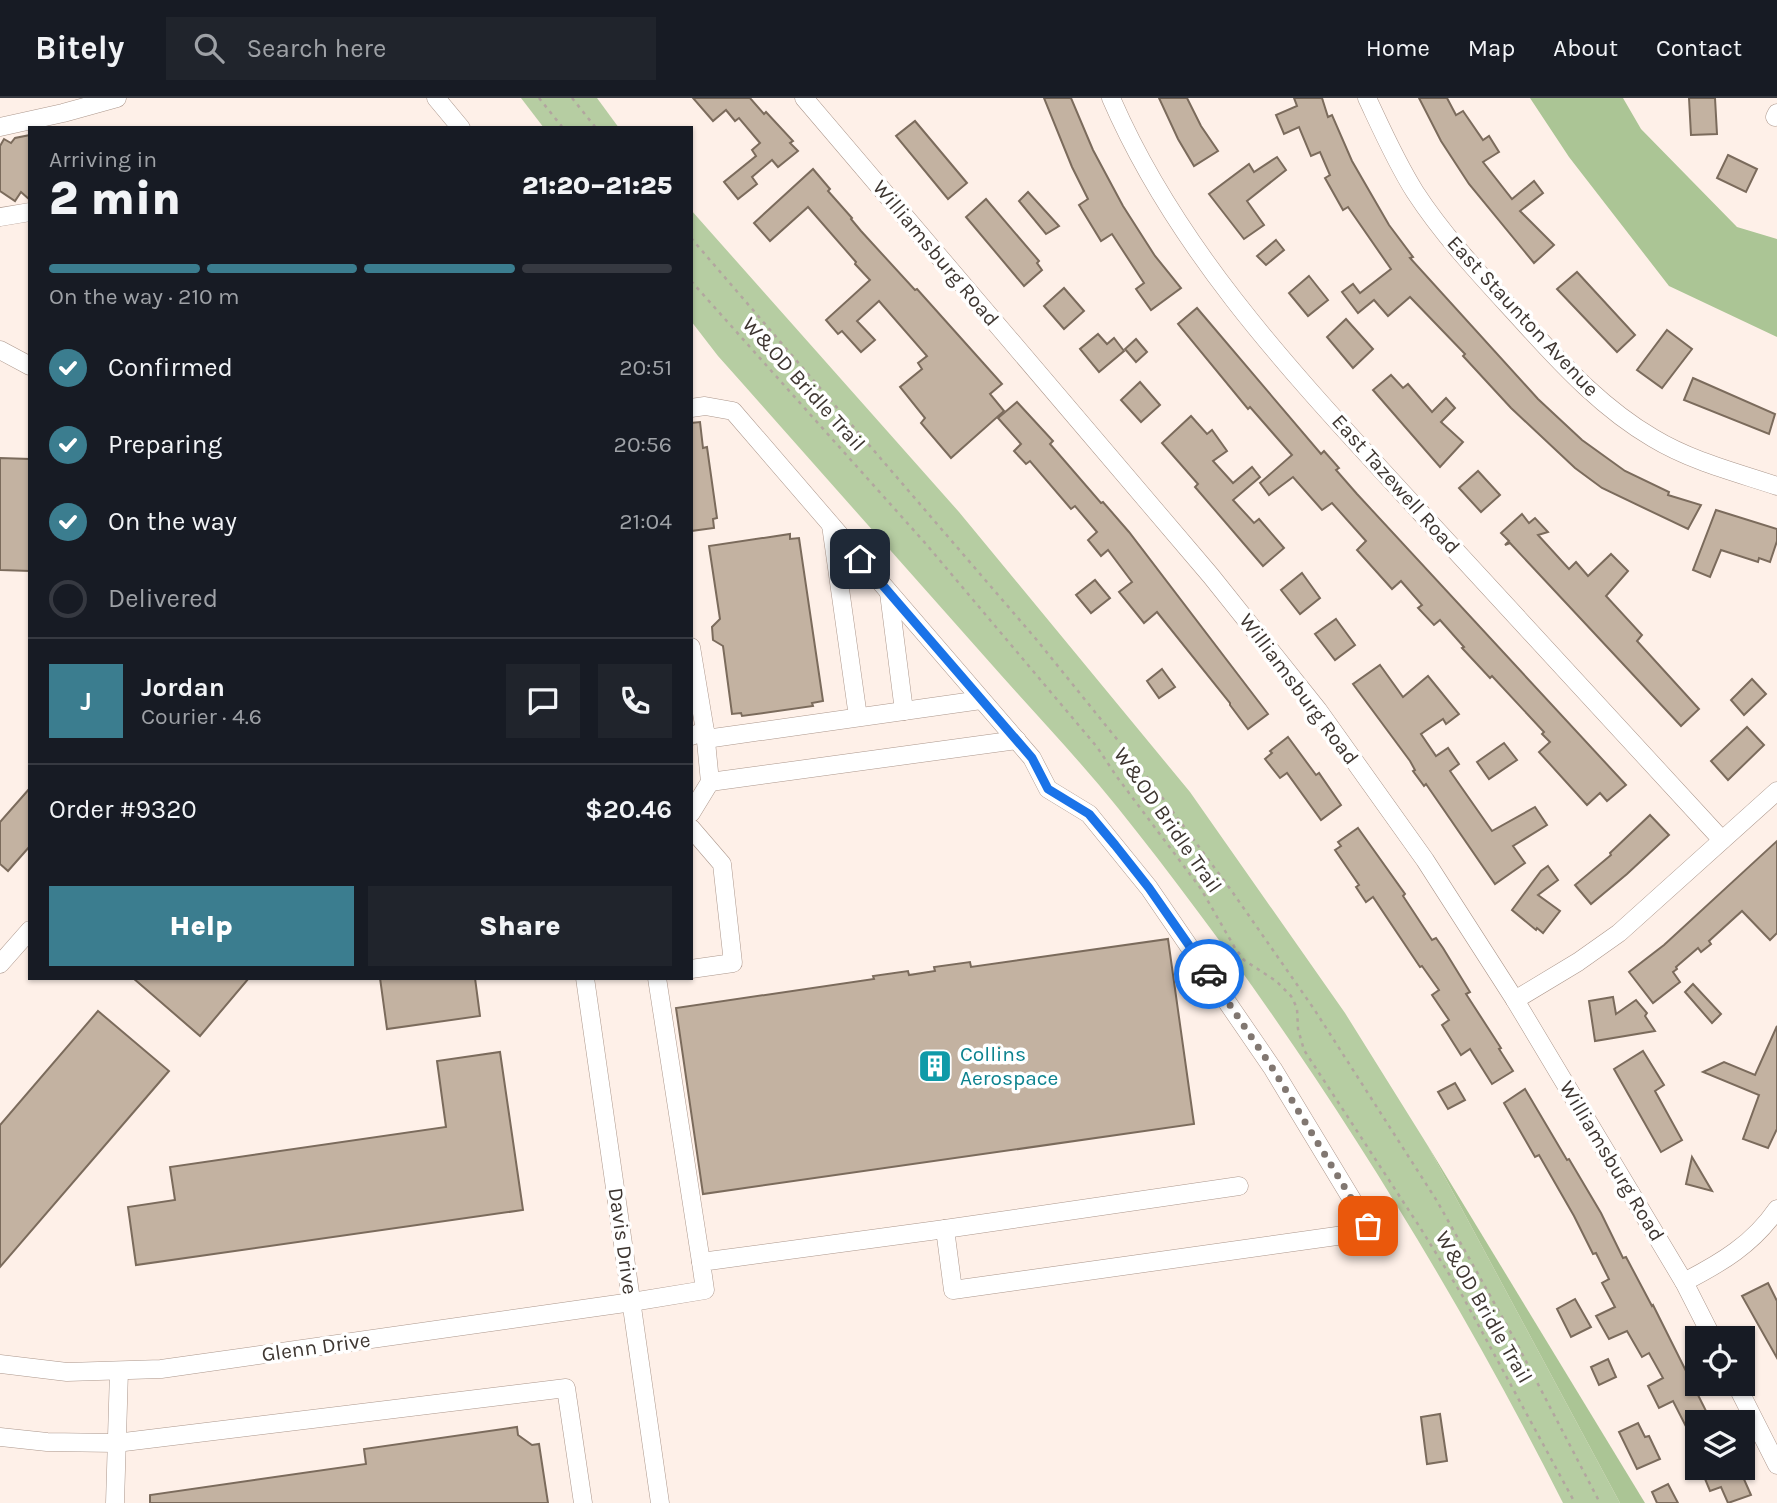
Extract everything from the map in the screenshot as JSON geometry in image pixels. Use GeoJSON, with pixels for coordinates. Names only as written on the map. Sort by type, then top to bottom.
{"type":"FeatureCollection","features":[{"type":"Feature","properties":{"kind":"street"},"geometry":{"type":"LineString","coordinates":[[0,127],[65,120],[117,98]]}},
{"type":"Feature","properties":{"kind":"street"},"geometry":{"type":"LineString","coordinates":[[436,98],[459,126]]}},
{"type":"Feature","properties":{"kind":"street","name":"Williamsburg Road"},"geometry":{"type":"LineString","coordinates":[[804,98],[1211,576],[1301,689],[1425,860],[1516,1000],[1684,1282],[1706,1326]]}},
{"type":"Feature","properties":{"kind":"street","name":"East Tazewell Road"},"geometry":{"type":"LineString","coordinates":[[1111,98],[1142,165],[1164,202],[1241,309],[1344,429],[1723,840]]}},
{"type":"Feature","properties":{"kind":"street","name":"East Staunton Avenue"},"geometry":{"type":"LineString","coordinates":[[1367,98],[1415,191],[1440,226],[1470,264],[1550,351],[1607,406],[1638,429],[1673,449],[1777,485]]}},
{"type":"Feature","properties":{"kind":"street"},"geometry":{"type":"LineString","coordinates":[[0,217],[28,212]]}},
{"type":"Feature","properties":{"kind":"street"},"geometry":{"type":"LineString","coordinates":[[0,350],[28,365]]}},
{"type":"Feature","properties":{"kind":"street"},"geometry":{"type":"LineString","coordinates":[[693,408],[705,406],[733,411],[1017,740],[1032,758],[1048,789],[1089,814],[1149,888],[1273,1069],[1368,1226],[1358,1233],[953,1290],[945,1229]]}},
{"type":"Feature","properties":{"kind":"street"},"geometry":{"type":"LineString","coordinates":[[831,525],[858,717]]}},
{"type":"Feature","properties":{"kind":"street"},"geometry":{"type":"LineString","coordinates":[[889,593],[904,711]]}},
{"type":"Feature","properties":{"kind":"street"},"geometry":{"type":"LineString","coordinates":[[693,669],[710,782],[693,810]]}},
{"type":"Feature","properties":{"kind":"street"},"geometry":{"type":"LineString","coordinates":[[701,736],[982,700]]}},
{"type":"Feature","properties":{"kind":"street"},"geometry":{"type":"LineString","coordinates":[[710,782],[1017,740]]}},
{"type":"Feature","properties":{"kind":"street"},"geometry":{"type":"LineString","coordinates":[[1516,1000],[1619,933],[1777,791]]}},
{"type":"Feature","properties":{"kind":"street"},"geometry":{"type":"LineString","coordinates":[[693,830],[722,864],[733,963],[693,969]]}},
{"type":"Feature","properties":{"kind":"street"},"geometry":{"type":"LineString","coordinates":[[0,964],[28,932]]}},
{"type":"Feature","properties":{"kind":"street","name":"Davis Drive"},"geometry":{"type":"LineString","coordinates":[[585,980],[660,1503]]}},
{"type":"Feature","properties":{"kind":"street"},"geometry":{"type":"LineString","coordinates":[[657,980],[701,1262],[1239,1186]]}},
{"type":"Feature","properties":{"kind":"street"},"geometry":{"type":"LineString","coordinates":[[1684,1282],[1738,1251],[1765,1227],[1777,1209]]}},
{"type":"Feature","properties":{"kind":"street","name":"Glenn Drive"},"geometry":{"type":"LineString","coordinates":[[0,1364],[67,1372],[161,1369],[632,1302],[705,1290],[701,1262]]}},
{"type":"Feature","properties":{"kind":"street"},"geometry":{"type":"LineString","coordinates":[[115,1503],[118,1371]]}},
{"type":"Feature","properties":{"kind":"street"},"geometry":{"type":"LineString","coordinates":[[0,1437],[47,1442],[116,1443],[566,1388],[583,1503]]}},
{"type":"Feature","properties":{"kind":"street"},"geometry":{"type":"LineString","coordinates":[[1742,1396],[1777,1465]]}},
{"type":"Feature","properties":{"kind":"path"},"geometry":{"type":"LineString","coordinates":[[539,98],[561,126]]}},
{"type":"Feature","properties":{"kind":"path"},"geometry":{"type":"LineString","coordinates":[[572,98],[594,126]]}},
{"type":"Feature","properties":{"kind":"path"},"geometry":{"type":"LineString","coordinates":[[693,240],[1036,639],[1141,769],[1231,890],[1314,1009],[1437,1201],[1515,1339],[1600,1503]]}},
{"type":"Feature","properties":{"kind":"path","name":"W&OD Bridle Trail"},"geometry":{"type":"LineString","coordinates":[[693,283],[926,544],[1097,747],[1116,777],[1201,889],[1244,960],[1276,981],[1291,996],[1297,1007],[1298,1029],[1304,1050],[1462,1295],[1575,1503]]}},
{"type":"Feature","properties":{"kind":"green space"},"geometry":{"type":"Polygon","coordinates":[[[521,98],[597,98],[618,126],[542,126],[521,98]]]}},
{"type":"Feature","properties":{"kind":"green space"},"geometry":{"type":"Polygon","coordinates":[[[1530,98],[1623,98],[1641,129],[1737,227],[1777,239],[1777,337],[1669,286],[1569,157],[1530,98]]]}},
{"type":"Feature","properties":{"kind":"green space"},"geometry":{"type":"Polygon","coordinates":[[[693,212],[959,512],[1190,792],[1345,1013],[1428,1146],[1620,1503],[1563,1503],[1465,1321],[1413,1232],[1302,1058],[1243,973],[1086,770],[718,356],[693,324],[693,212]]]}},
{"type":"Feature","properties":{"kind":"green space"},"geometry":{"type":"Polygon","coordinates":[[[1428,1146],[1645,1503],[1620,1503],[1428,1146]]]}},
{"type":"Feature","properties":{"kind":"building"},"geometry":{"type":"Polygon","coordinates":[[[693,98],[750,98],[793,141],[790,143],[798,151],[778,167],[772,160],[752,177],[757,184],[738,199],[724,182],[756,156],[752,150],[760,143],[739,118],[735,121],[726,110],[713,121],[693,98]]]}},
{"type":"Feature","properties":{"kind":"building"},"geometry":{"type":"Polygon","coordinates":[[[1044,98],[1071,98],[1093,150],[1123,206],[1155,256],[1181,288],[1151,310],[1136,289],[1144,283],[1112,234],[1101,241],[1079,205],[1088,199],[1044,98]]]}},
{"type":"Feature","properties":{"kind":"building"},"geometry":{"type":"Polygon","coordinates":[[[1159,98],[1187,98],[1218,151],[1194,166],[1159,98]]]}},
{"type":"Feature","properties":{"kind":"building"},"geometry":{"type":"Polygon","coordinates":[[[1294,98],[1322,98],[1328,117],[1332,115],[1352,161],[1389,225],[1413,257],[1410,258],[1538,399],[1582,440],[1625,471],[1669,492],[1668,495],[1701,505],[1688,529],[1602,488],[1575,468],[1511,408],[1463,356],[1465,354],[1410,297],[1388,316],[1374,300],[1358,313],[1342,292],[1353,284],[1360,293],[1391,269],[1348,207],[1343,210],[1325,178],[1330,175],[1320,152],[1311,156],[1299,127],[1284,134],[1276,115],[1297,106],[1294,98]]]}},
{"type":"Feature","properties":{"kind":"building"},"geometry":{"type":"Polygon","coordinates":[[[1419,98],[1447,98],[1456,115],[1463,111],[1483,140],[1489,136],[1499,152],[1483,162],[1512,199],[1534,181],[1543,193],[1520,211],[1554,245],[1534,263],[1469,184],[1441,141],[1419,98]]]}},
{"type":"Feature","properties":{"kind":"building"},"geometry":{"type":"Polygon","coordinates":[[[1689,98],[1715,98],[1717,134],[1691,135],[1689,98]]]}},
{"type":"Feature","properties":{"kind":"building"},"geometry":{"type":"Polygon","coordinates":[[[915,121],[967,183],[948,199],[896,136],[915,121]]]}},
{"type":"Feature","properties":{"kind":"building"},"geometry":{"type":"Polygon","coordinates":[[[28,135],[28,198],[21,192],[15,201],[0,191],[0,146],[4,139],[11,143],[15,138],[28,135]]]}},
{"type":"Feature","properties":{"kind":"building"},"geometry":{"type":"Polygon","coordinates":[[[1728,155],[1757,169],[1746,192],[1717,178],[1728,155]]]}},
{"type":"Feature","properties":{"kind":"building"},"geometry":{"type":"Polygon","coordinates":[[[1277,157],[1286,170],[1247,201],[1264,225],[1244,239],[1209,194],[1249,164],[1254,172],[1277,157]]]}},
{"type":"Feature","properties":{"kind":"building"},"geometry":{"type":"Polygon","coordinates":[[[813,169],[861,231],[1002,384],[990,394],[1004,411],[951,458],[921,423],[925,418],[900,387],[922,369],[918,363],[927,356],[879,301],[857,321],[875,340],[861,352],[842,331],[838,334],[826,320],[870,280],[856,262],[808,207],[770,241],[754,223],[813,169]]]}},
{"type":"Feature","properties":{"kind":"building"},"geometry":{"type":"Polygon","coordinates":[[[1028,192],[1059,226],[1046,234],[1019,201],[1028,192]]]}},
{"type":"Feature","properties":{"kind":"building"},"geometry":{"type":"Polygon","coordinates":[[[986,199],[1039,261],[1037,263],[1042,270],[1024,286],[966,217],[986,199]]]}},
{"type":"Feature","properties":{"kind":"building"},"geometry":{"type":"Polygon","coordinates":[[[1276,240],[1284,250],[1266,265],[1257,256],[1276,240]]]}},
{"type":"Feature","properties":{"kind":"building"},"geometry":{"type":"Polygon","coordinates":[[[1577,272],[1635,335],[1617,352],[1557,289],[1577,272]]]}},
{"type":"Feature","properties":{"kind":"building"},"geometry":{"type":"Polygon","coordinates":[[[1309,276],[1328,300],[1308,316],[1289,293],[1309,276]]]}},
{"type":"Feature","properties":{"kind":"building"},"geometry":{"type":"Polygon","coordinates":[[[1064,288],[1084,311],[1064,329],[1044,306],[1064,288]]]}},
{"type":"Feature","properties":{"kind":"building"},"geometry":{"type":"Polygon","coordinates":[[[1197,308],[1321,454],[1324,451],[1357,494],[1626,785],[1607,801],[1600,793],[1587,805],[1539,752],[1550,742],[1542,734],[1544,732],[1462,648],[1464,647],[1440,620],[1434,625],[1418,608],[1422,605],[1401,581],[1392,589],[1357,550],[1366,541],[1332,503],[1322,510],[1293,477],[1269,495],[1260,483],[1292,455],[1250,407],[1248,409],[1178,324],[1197,308]]]}},
{"type":"Feature","properties":{"kind":"building"},"geometry":{"type":"Polygon","coordinates":[[[1346,319],[1373,349],[1353,368],[1327,337],[1346,319]]]}},
{"type":"Feature","properties":{"kind":"building"},"geometry":{"type":"Polygon","coordinates":[[[1667,330],[1692,349],[1662,388],[1637,370],[1667,330]]]}},
{"type":"Feature","properties":{"kind":"building"},"geometry":{"type":"Polygon","coordinates":[[[1098,334],[1107,344],[1114,338],[1124,351],[1099,372],[1080,349],[1098,334]]]}},
{"type":"Feature","properties":{"kind":"building"},"geometry":{"type":"Polygon","coordinates":[[[1136,339],[1147,352],[1136,362],[1125,349],[1136,339]]]}},
{"type":"Feature","properties":{"kind":"building"},"geometry":{"type":"Polygon","coordinates":[[[1391,375],[1403,388],[1408,384],[1432,412],[1446,398],[1455,408],[1441,422],[1463,442],[1440,467],[1373,390],[1391,375]]]}},
{"type":"Feature","properties":{"kind":"building"},"geometry":{"type":"Polygon","coordinates":[[[1693,378],[1775,414],[1769,434],[1684,400],[1693,378]]]}},
{"type":"Feature","properties":{"kind":"building"},"geometry":{"type":"Polygon","coordinates":[[[1140,382],[1160,405],[1141,422],[1121,400],[1140,382]]]}},
{"type":"Feature","properties":{"kind":"building"},"geometry":{"type":"Polygon","coordinates":[[[1017,402],[1053,441],[1050,444],[1129,532],[1268,714],[1248,729],[1157,612],[1144,623],[1119,592],[1132,582],[1108,550],[1101,556],[1088,540],[1097,532],[1075,506],[1071,509],[1030,461],[1026,464],[1014,451],[1021,444],[998,418],[1017,402]]]}},
{"type":"Feature","properties":{"kind":"building"},"geometry":{"type":"Polygon","coordinates":[[[1191,416],[1207,434],[1212,430],[1227,451],[1213,461],[1233,483],[1252,467],[1260,477],[1233,500],[1254,523],[1259,519],[1284,548],[1263,566],[1195,487],[1198,484],[1162,443],[1191,416]]]}},
{"type":"Feature","properties":{"kind":"building"},"geometry":{"type":"Polygon","coordinates":[[[700,422],[703,448],[707,447],[717,518],[713,519],[714,528],[693,531],[693,423],[700,422]]]}},
{"type":"Feature","properties":{"kind":"building"},"geometry":{"type":"Polygon","coordinates":[[[0,458],[28,459],[28,571],[0,570],[0,458]]]}},
{"type":"Feature","properties":{"kind":"building"},"geometry":{"type":"Polygon","coordinates":[[[1478,471],[1500,495],[1481,512],[1459,488],[1478,471]]]}},
{"type":"Feature","properties":{"kind":"building"},"geometry":{"type":"Polygon","coordinates":[[[1716,510],[1777,529],[1777,541],[1770,562],[1759,558],[1758,562],[1721,550],[1710,577],[1693,570],[1716,510]]]}},
{"type":"Feature","properties":{"kind":"building"},"geometry":{"type":"Polygon","coordinates":[[[1522,514],[1529,523],[1535,518],[1548,532],[1538,535],[1569,569],[1576,562],[1588,576],[1611,554],[1628,571],[1606,596],[1642,635],[1637,641],[1699,709],[1681,726],[1510,543],[1505,545],[1509,541],[1501,533],[1522,514]]]}},
{"type":"Feature","properties":{"kind":"building"},"geometry":{"type":"Polygon","coordinates":[[[790,534],[790,539],[799,538],[823,701],[812,703],[813,706],[742,716],[741,713],[732,714],[723,646],[713,640],[712,627],[720,619],[709,546],[790,534]]]}},
{"type":"Feature","properties":{"kind":"building"},"geometry":{"type":"Polygon","coordinates":[[[1302,573],[1320,598],[1300,614],[1281,590],[1302,573]]]}},
{"type":"Feature","properties":{"kind":"building"},"geometry":{"type":"Polygon","coordinates":[[[1095,580],[1110,598],[1091,613],[1076,595],[1095,580]]]}},
{"type":"Feature","properties":{"kind":"building"},"geometry":{"type":"Polygon","coordinates":[[[1336,619],[1355,645],[1335,660],[1315,634],[1336,619]]]}},
{"type":"Feature","properties":{"kind":"building"},"geometry":{"type":"Polygon","coordinates":[[[1380,665],[1403,697],[1428,676],[1459,714],[1446,724],[1443,719],[1421,734],[1436,756],[1448,748],[1459,764],[1450,771],[1492,831],[1535,807],[1547,825],[1513,846],[1525,863],[1495,884],[1353,684],[1380,665]]]}},
{"type":"Feature","properties":{"kind":"building"},"geometry":{"type":"Polygon","coordinates":[[[1162,669],[1175,687],[1159,698],[1147,681],[1162,669]]]}},
{"type":"Feature","properties":{"kind":"building"},"geometry":{"type":"Polygon","coordinates":[[[1752,679],[1766,694],[1744,715],[1731,700],[1752,679]]]}},
{"type":"Feature","properties":{"kind":"building"},"geometry":{"type":"Polygon","coordinates":[[[1747,727],[1764,745],[1728,780],[1711,761],[1747,727]]]}},
{"type":"Feature","properties":{"kind":"building"},"geometry":{"type":"Polygon","coordinates":[[[1288,737],[1316,775],[1319,773],[1341,805],[1321,820],[1287,773],[1280,778],[1265,759],[1272,753],[1270,751],[1288,737]]]}},
{"type":"Feature","properties":{"kind":"building"},"geometry":{"type":"Polygon","coordinates":[[[1504,743],[1517,760],[1489,779],[1477,762],[1504,743]]]}},
{"type":"Feature","properties":{"kind":"building"},"geometry":{"type":"Polygon","coordinates":[[[28,790],[28,848],[8,871],[0,864],[0,822],[28,790]]]}},
{"type":"Feature","properties":{"kind":"building"},"geometry":{"type":"Polygon","coordinates":[[[1650,815],[1669,835],[1591,904],[1575,885],[1611,855],[1610,853],[1650,815]]]}},
{"type":"Feature","properties":{"kind":"building"},"geometry":{"type":"Polygon","coordinates":[[[1358,828],[1405,894],[1403,896],[1432,940],[1436,938],[1443,948],[1470,992],[1466,994],[1501,1048],[1499,1049],[1513,1071],[1492,1084],[1470,1049],[1461,1055],[1442,1025],[1449,1020],[1432,995],[1439,990],[1422,966],[1420,967],[1373,897],[1366,902],[1356,887],[1359,885],[1335,850],[1341,846],[1338,842],[1358,828]]]}},
{"type":"Feature","properties":{"kind":"building"},"geometry":{"type":"Polygon","coordinates":[[[1777,841],[1777,933],[1770,940],[1742,911],[1709,941],[1711,944],[1701,952],[1698,948],[1676,967],[1673,972],[1680,982],[1653,1003],[1629,972],[1664,945],[1777,841]]]}},
{"type":"Feature","properties":{"kind":"building"},"geometry":{"type":"Polygon","coordinates":[[[1548,866],[1558,880],[1538,895],[1560,911],[1543,933],[1512,910],[1541,871],[1548,866]]]}},
{"type":"Feature","properties":{"kind":"building","name":"Collins Aerospace"},"geometry":{"type":"Polygon","coordinates":[[[1168,939],[1194,1124],[703,1194],[676,1008],[874,979],[873,976],[908,971],[909,975],[935,971],[934,967],[970,962],[971,967],[1168,939]]]}},
{"type":"Feature","properties":{"kind":"building"},"geometry":{"type":"Polygon","coordinates":[[[135,980],[247,980],[200,1036],[135,980]]]}},
{"type":"Feature","properties":{"kind":"building"},"geometry":{"type":"Polygon","coordinates":[[[380,980],[475,980],[480,1016],[387,1029],[380,980]]]}},
{"type":"Feature","properties":{"kind":"building"},"geometry":{"type":"Polygon","coordinates":[[[1693,984],[1721,1014],[1712,1023],[1685,992],[1693,984]]]}},
{"type":"Feature","properties":{"kind":"building"},"geometry":{"type":"Polygon","coordinates":[[[1613,997],[1616,1014],[1636,1000],[1647,1013],[1645,1016],[1655,1031],[1595,1041],[1589,1001],[1613,997]]]}},
{"type":"Feature","properties":{"kind":"building"},"geometry":{"type":"Polygon","coordinates":[[[98,1011],[169,1071],[0,1267],[0,1125],[98,1011]]]}},
{"type":"Feature","properties":{"kind":"building"},"geometry":{"type":"Polygon","coordinates":[[[1777,1026],[1777,1129],[1768,1148],[1743,1139],[1759,1095],[1703,1072],[1724,1062],[1755,1075],[1777,1026]]]}},
{"type":"Feature","properties":{"kind":"building"},"geometry":{"type":"Polygon","coordinates":[[[1643,1051],[1664,1085],[1655,1091],[1682,1140],[1661,1152],[1614,1069],[1643,1051]]]}},
{"type":"Feature","properties":{"kind":"building"},"geometry":{"type":"Polygon","coordinates":[[[500,1052],[523,1210],[136,1265],[128,1207],[175,1200],[170,1167],[446,1127],[437,1061],[500,1052]]]}},
{"type":"Feature","properties":{"kind":"building"},"geometry":{"type":"Polygon","coordinates":[[[1455,1083],[1465,1100],[1448,1109],[1438,1092],[1455,1083]]]}},
{"type":"Feature","properties":{"kind":"building"},"geometry":{"type":"Polygon","coordinates":[[[1525,1089],[1601,1213],[1623,1258],[1626,1257],[1685,1369],[1685,1396],[1698,1396],[1706,1410],[1685,1410],[1685,1425],[1673,1401],[1659,1408],[1648,1386],[1663,1378],[1649,1353],[1642,1357],[1627,1331],[1609,1339],[1596,1316],[1615,1307],[1602,1283],[1609,1279],[1539,1155],[1535,1157],[1504,1103],[1525,1089]]]}},
{"type":"Feature","properties":{"kind":"building"},"geometry":{"type":"Polygon","coordinates":[[[1692,1157],[1712,1191],[1686,1184],[1692,1157]]]}},
{"type":"Feature","properties":{"kind":"building"},"geometry":{"type":"Polygon","coordinates":[[[1768,1283],[1777,1301],[1777,1358],[1742,1296],[1768,1283]]]}},
{"type":"Feature","properties":{"kind":"building"},"geometry":{"type":"Polygon","coordinates":[[[1575,1299],[1591,1327],[1571,1337],[1557,1309],[1575,1299]]]}},
{"type":"Feature","properties":{"kind":"building"},"geometry":{"type":"Polygon","coordinates":[[[1608,1359],[1616,1377],[1599,1385],[1591,1367],[1608,1359]]]}},
{"type":"Feature","properties":{"kind":"building"},"geometry":{"type":"Polygon","coordinates":[[[1440,1414],[1447,1461],[1427,1464],[1421,1417],[1440,1414]]]}},
{"type":"Feature","properties":{"kind":"building"},"geometry":{"type":"Polygon","coordinates":[[[1638,1423],[1645,1437],[1649,1436],[1660,1459],[1637,1469],[1619,1432],[1638,1423]]]}},
{"type":"Feature","properties":{"kind":"building"},"geometry":{"type":"Polygon","coordinates":[[[517,1427],[518,1435],[532,1445],[539,1444],[548,1503],[150,1503],[150,1495],[366,1464],[364,1449],[517,1427]]]}},
{"type":"Feature","properties":{"kind":"building"},"geometry":{"type":"Polygon","coordinates":[[[1705,1480],[1744,1480],[1751,1495],[1728,1503],[1721,1487],[1710,1491],[1705,1480]]]}},
{"type":"Feature","properties":{"kind":"building"},"geometry":{"type":"Polygon","coordinates":[[[1668,1484],[1678,1503],[1657,1503],[1652,1492],[1668,1484]]]}},
{"type":"Feature","properties":{"kind":"way so far"},"geometry":{"type":"LineString","coordinates":[[1209,974],[1273,1069],[1368,1226]]}},
{"type":"Feature","properties":{"kind":"place","name":"Collins Aerospace"},"geometry":{"type":"Point","coordinates":[935,1066]}},
{"type":"Feature","properties":{"kind":"route"},"geometry":{"type":"LineString","coordinates":[[860,559],[1032,758],[1048,789],[1089,814],[1149,888],[1209,974]]}}]}
